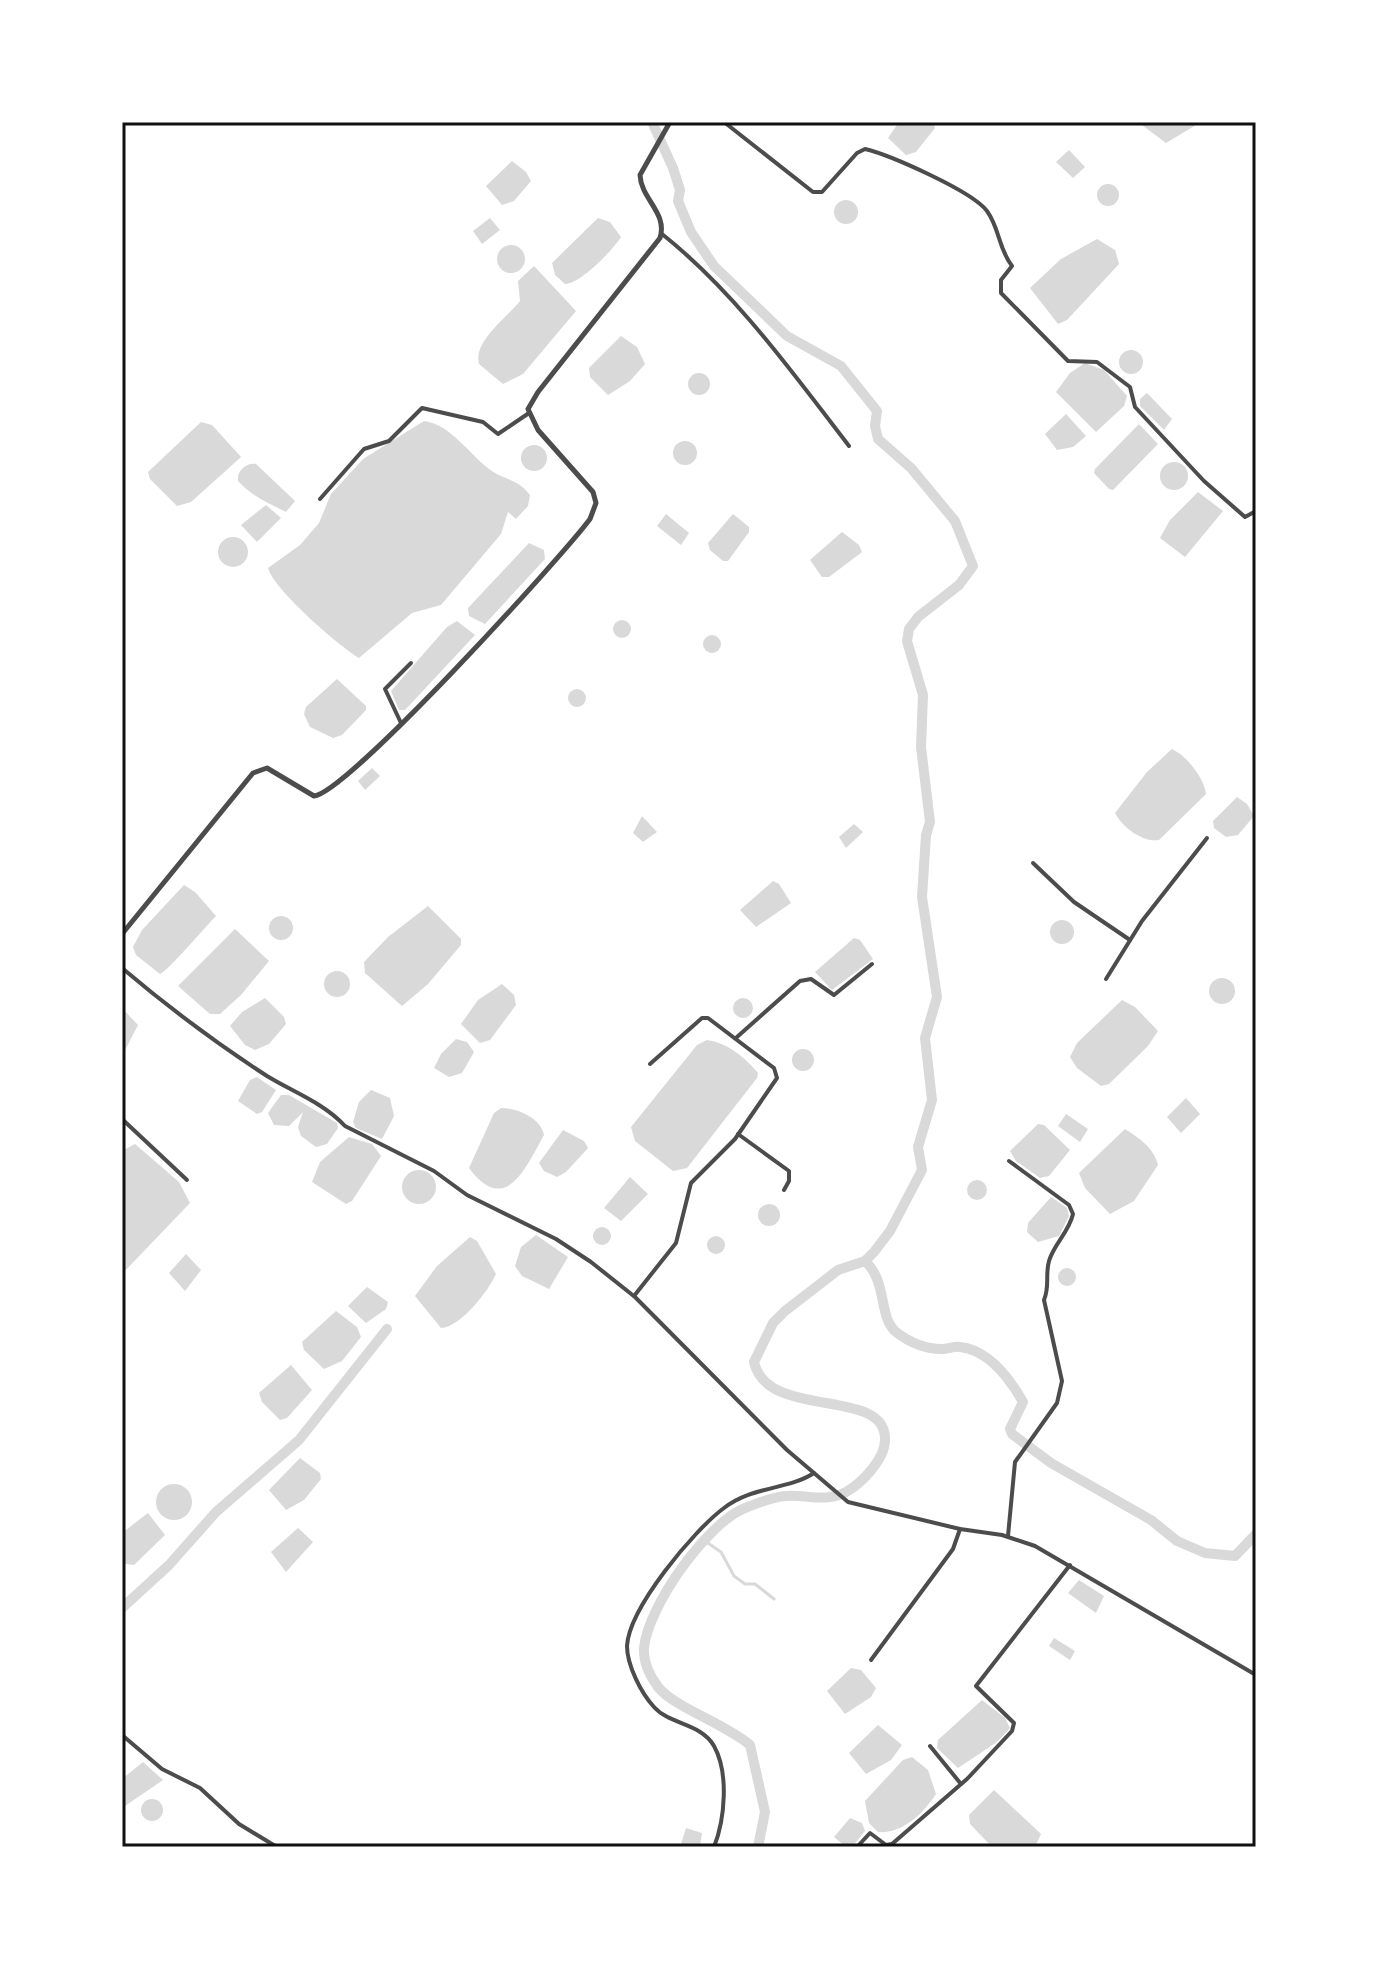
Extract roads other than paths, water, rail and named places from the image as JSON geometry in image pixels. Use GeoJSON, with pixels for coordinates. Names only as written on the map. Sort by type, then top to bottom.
{"type":"FeatureCollection","features":[{"type":"Feature","properties":{"kind":"street"},"geometry":{"type":"LineString","coordinates":[[670,122],[640,171],[640,184],[659,215],[662,234],[686,253],[757,331],[849,446]]}},
{"type":"Feature","properties":{"kind":"street"},"geometry":{"type":"LineString","coordinates":[[724,122],[813,192],[822,192],[857,153],[865,149],[918,170],[972,198],[990,215],[1002,256],[1012,266],[1001,280],[1001,293],[1068,361],[1097,362],[1130,387],[1135,407],[1204,481],[1245,517],[1256,511]]}},
{"type":"Feature","properties":{"kind":"street"},"geometry":{"type":"LineString","coordinates":[[320,499],[364,449],[389,441],[422,408],[483,422],[498,434],[529,413],[533,398],[662,234]]}},
{"type":"Feature","properties":{"kind":"street"},"geometry":{"type":"LineString","coordinates":[[122,934],[253,773],[267,768],[302,792],[320,796],[336,785],[401,723],[547,570],[593,514],[596,503],[593,492],[538,430],[529,413]]}},
{"type":"Feature","properties":{"kind":"street"},"geometry":{"type":"LineString","coordinates":[[401,723],[385,689],[411,663]]}},
{"type":"Feature","properties":{"kind":"street"},"geometry":{"type":"LineString","coordinates":[[1106,979],[1130,940],[1207,838]]}},
{"type":"Feature","properties":{"kind":"street"},"geometry":{"type":"LineString","coordinates":[[1033,863],[1074,902],[1130,940]]}},
{"type":"Feature","properties":{"kind":"street"},"geometry":{"type":"LineString","coordinates":[[737,1037],[800,981],[811,979],[829,993],[838,994],[872,964]]}},
{"type":"Feature","properties":{"kind":"street"},"geometry":{"type":"LineString","coordinates":[[122,968],[187,1021],[267,1076],[335,1115],[345,1126],[434,1171],[467,1195],[556,1239],[634,1296],[787,1450],[848,1502],[960,1529],[1008,1536],[1070,1565],[1256,1675]]}},
{"type":"Feature","properties":{"kind":"street"},"geometry":{"type":"LineString","coordinates":[[634,1296],[676,1243],[691,1183],[738,1134],[758,1101],[777,1078],[774,1068],[713,1019],[702,1018],[650,1064]]}},
{"type":"Feature","properties":{"kind":"street"},"geometry":{"type":"LineString","coordinates":[[122,1119],[187,1180]]}},
{"type":"Feature","properties":{"kind":"street"},"geometry":{"type":"LineString","coordinates":[[738,1134],[789,1171],[789,1181],[784,1190]]}},
{"type":"Feature","properties":{"kind":"street"},"geometry":{"type":"LineString","coordinates":[[1008,1536],[1015,1462],[1057,1403],[1062,1381],[1044,1300],[1050,1288],[1050,1257],[1070,1227],[1073,1214],[1069,1205],[1009,1161]]}},
{"type":"Feature","properties":{"kind":"street"},"geometry":{"type":"LineString","coordinates":[[714,1847],[726,1792],[716,1749],[705,1735],[652,1705],[629,1662],[629,1633],[671,1565],[716,1514],[745,1495],[815,1473]]}},
{"type":"Feature","properties":{"kind":"street"},"geometry":{"type":"LineString","coordinates":[[871,1660],[953,1549],[960,1529]]}},
{"type":"Feature","properties":{"kind":"street"},"geometry":{"type":"LineString","coordinates":[[857,1847],[870,1833],[886,1845],[892,1844],[1000,1746],[1014,1723],[976,1686],[1070,1565]]}},
{"type":"Feature","properties":{"kind":"street"},"geometry":{"type":"LineString","coordinates":[[122,1735],[162,1769],[200,1788],[239,1824],[277,1847]]}},
{"type":"Feature","properties":{"kind":"street"},"geometry":{"type":"LineString","coordinates":[[930,1746],[961,1784]]}},
{"type":"Feature","properties":{"kind":"waterway"},"geometry":{"type":"LineString","coordinates":[[652,122],[673,168],[680,190],[678,201],[691,232],[714,266],[787,336],[841,366],[877,411],[875,426],[878,439],[911,468],[955,521],[973,566],[959,585],[918,617],[909,629],[907,641],[923,695],[921,747],[930,822],[926,835],[922,897],[937,997],[925,1038],[932,1100],[918,1147],[922,1170],[890,1231],[874,1252],[865,1261],[838,1270],[785,1311],[773,1323],[754,1362],[763,1380],[780,1391],[867,1413],[880,1424],[884,1447],[872,1470],[846,1492],[823,1498],[794,1496],[765,1500],[745,1508],[714,1530],[668,1589],[656,1611],[644,1648],[650,1674],[666,1695],[750,1745],[765,1812],[758,1847]]}},
{"type":"Feature","properties":{"kind":"waterway"},"geometry":{"type":"LineString","coordinates":[[865,1261],[877,1279],[887,1318],[896,1332],[930,1348],[970,1349],[998,1367],[1023,1402],[1010,1429],[1012,1434],[1051,1463],[1151,1520],[1177,1541],[1205,1553],[1235,1556],[1256,1534]]}},
{"type":"Feature","properties":{"kind":"waterway"},"geometry":{"type":"LineString","coordinates":[[122,1608],[169,1565],[216,1512],[299,1440],[387,1329]]}},
{"type":"Feature","properties":{"kind":"waterway"},"geometry":{"type":"LineString","coordinates":[[705,1541],[721,1552],[734,1576],[745,1584],[755,1584],[774,1599]]}}]}
